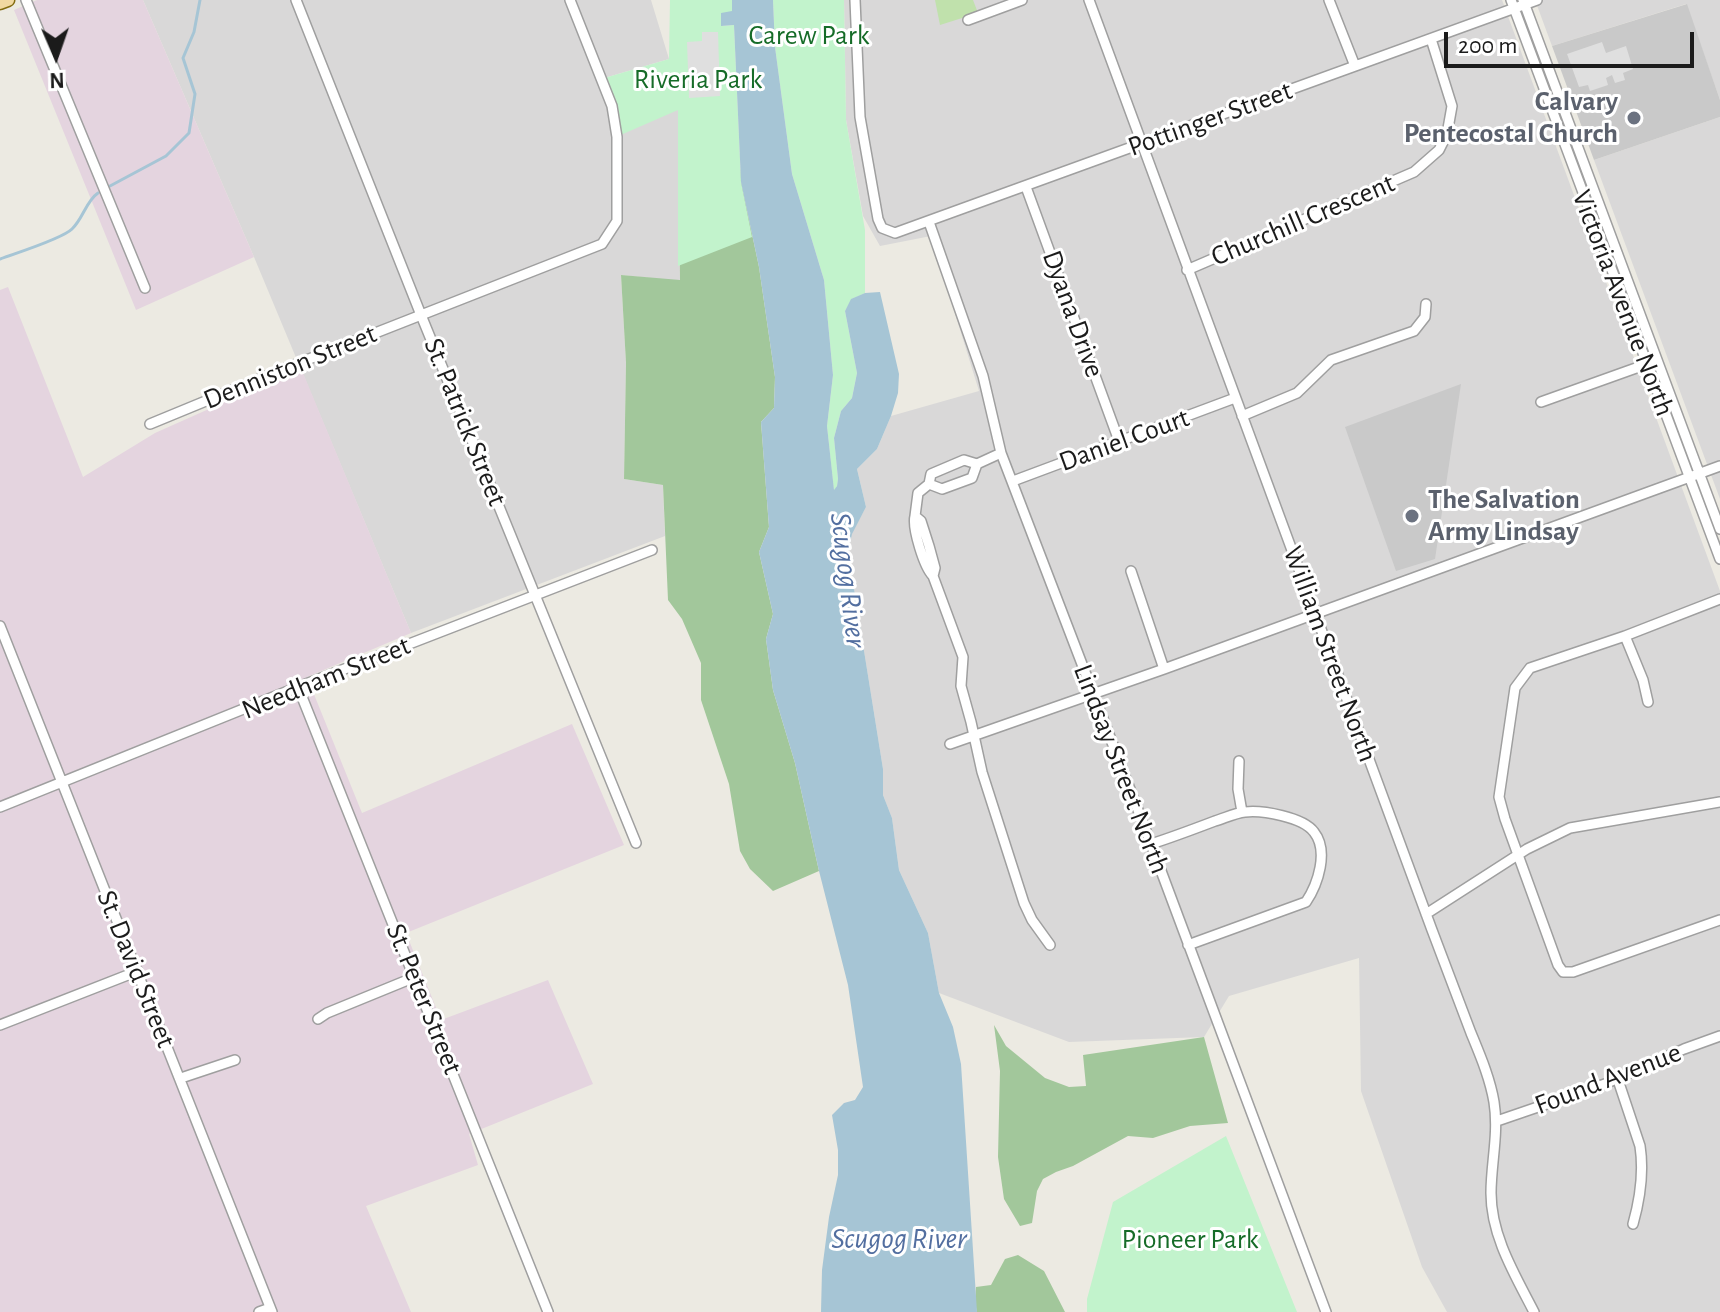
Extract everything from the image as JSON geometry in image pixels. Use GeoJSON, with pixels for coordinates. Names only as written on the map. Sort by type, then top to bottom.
{"type":"FeatureCollection","features":[{"type":"Feature","properties":{"kind":"main road"},"geometry":{"type":"LineString","coordinates":[[0,3],[8,0]]}},
{"type":"Feature","properties":{"kind":"street"},"geometry":{"type":"LineString","coordinates":[[26,0],[145,288]]}},
{"type":"Feature","properties":{"kind":"street","name":"St. Patrick Street"},"geometry":{"type":"LineString","coordinates":[[296,0],[636,843]]}},
{"type":"Feature","properties":{"kind":"street","name":"Denniston Street"},"geometry":{"type":"LineString","coordinates":[[150,424],[602,244],[617,221],[617,137],[612,106],[570,0]]}},
{"type":"Feature","properties":{"kind":"street","name":"Pottinger Street"},"geometry":{"type":"LineString","coordinates":[[855,0],[860,117],[878,219],[882,228],[895,233],[1431,39],[1518,3],[1537,0]]}},
{"type":"Feature","properties":{"kind":"street"},"geometry":{"type":"LineString","coordinates":[[968,20],[1022,0]]}},
{"type":"Feature","properties":{"kind":"street","name":"William Street North"},"geometry":{"type":"LineString","coordinates":[[1089,0],[1484,1066],[1497,1121],[1491,1209],[1503,1249],[1534,1312]]}},
{"type":"Feature","properties":{"kind":"street"},"geometry":{"type":"LineString","coordinates":[[1329,0],[1355,66]]}},
{"type":"Feature","properties":{"kind":"street","name":"Victoria Avenue North"},"geometry":{"type":"LineString","coordinates":[[1518,3],[1652,362],[1720,529]]}},
{"type":"Feature","properties":{"kind":"street","name":"Churchill Crescent"},"geometry":{"type":"LineString","coordinates":[[1187,270],[1414,172],[1439,150],[1447,134],[1452,106],[1431,39]]}},
{"type":"Feature","properties":{"kind":"street","name":"Dyana Drive"},"geometry":{"type":"LineString","coordinates":[[1026,187],[1119,441]]}},
{"type":"Feature","properties":{"kind":"street","name":"Lindsay Street North"},"geometry":{"type":"LineString","coordinates":[[929,222],[983,376],[1001,453],[1326,1312]]}},
{"type":"Feature","properties":{"kind":"street"},"geometry":{"type":"LineString","coordinates":[[1242,416],[1297,393],[1331,360],[1414,331],[1425,317],[1426,304]]}},
{"type":"Feature","properties":{"kind":"street"},"geometry":{"type":"LineString","coordinates":[[1541,402],[1652,362]]}},
{"type":"Feature","properties":{"kind":"street","name":"Victoria Avenue North"},"geometry":{"type":"LineString","coordinates":[[1652,362],[1688,477],[1720,559]]}},
{"type":"Feature","properties":{"kind":"street","name":"Daniel Court"},"geometry":{"type":"LineString","coordinates":[[1013,481],[1235,398]]}},
{"type":"Feature","properties":{"kind":"street"},"geometry":{"type":"LineString","coordinates":[[1001,453],[977,464],[964,460],[931,474],[929,484],[918,493],[915,516],[921,521],[925,548],[935,568],[933,576],[963,657],[961,686],[982,772],[1021,894],[1032,920],[1050,945]]}},
{"type":"Feature","properties":{"kind":"street"},"geometry":{"type":"LineString","coordinates":[[929,484],[942,489],[972,478],[977,464]]}},
{"type":"Feature","properties":{"kind":"street"},"geometry":{"type":"LineString","coordinates":[[950,744],[1720,466]]}},
{"type":"Feature","properties":{"kind":"street","name":"Needham Street"},"geometry":{"type":"LineString","coordinates":[[0,807],[652,550]]}},
{"type":"Feature","properties":{"kind":"street"},"geometry":{"type":"LineString","coordinates":[[1131,571],[1164,669]]}},
{"type":"Feature","properties":{"kind":"street"},"geometry":{"type":"LineString","coordinates":[[1720,599],[1530,668],[1515,688],[1499,797],[1563,972],[1573,972],[1720,920]]}},
{"type":"Feature","properties":{"kind":"street","name":"St. David Street"},"geometry":{"type":"LineString","coordinates":[[0,626],[271,1310]]}},
{"type":"Feature","properties":{"kind":"street"},"geometry":{"type":"LineString","coordinates":[[1625,636],[1643,680],[1648,702]]}},
{"type":"Feature","properties":{"kind":"street","name":"St. Peter Street"},"geometry":{"type":"LineString","coordinates":[[298,687],[548,1312]]}},
{"type":"Feature","properties":{"kind":"street"},"geometry":{"type":"LineString","coordinates":[[1239,761],[1238,789],[1242,812]]}},
{"type":"Feature","properties":{"kind":"street"},"geometry":{"type":"LineString","coordinates":[[1426,914],[1518,855],[1570,828],[1720,802]]}},
{"type":"Feature","properties":{"kind":"street"},"geometry":{"type":"LineString","coordinates":[[1151,844],[1242,812],[1263,812],[1296,820],[1314,831],[1320,845],[1320,867],[1315,888],[1306,902],[1188,945]]}},
{"type":"Feature","properties":{"kind":"street"},"geometry":{"type":"LineString","coordinates":[[0,1025],[138,971]]}},
{"type":"Feature","properties":{"kind":"street"},"geometry":{"type":"LineString","coordinates":[[318,1019],[415,977]]}},
{"type":"Feature","properties":{"kind":"street","name":"Found Avenue"},"geometry":{"type":"LineString","coordinates":[[1497,1121],[1618,1080],[1720,1036]]}},
{"type":"Feature","properties":{"kind":"street"},"geometry":{"type":"LineString","coordinates":[[181,1078],[235,1060]]}},
{"type":"Feature","properties":{"kind":"street"},"geometry":{"type":"LineString","coordinates":[[1618,1080],[1642,1158],[1633,1224]]}},
{"type":"Feature","properties":{"kind":"street"},"geometry":{"type":"LineString","coordinates":[[259,1312],[271,1310]]}},
{"type":"Feature","properties":{"kind":"shaded area"},"geometry":{"type":"Polygon","coordinates":[[[37,0],[143,0],[254,257],[136,310],[14,10],[37,0]]]}},
{"type":"Feature","properties":{"kind":"shaded area"},"geometry":{"type":"Polygon","coordinates":[[[143,0],[651,0],[669,59],[601,79],[678,109],[680,281],[621,275],[626,363],[624,479],[663,485],[665,536],[411,633],[143,0]]]}},
{"type":"Feature","properties":{"kind":"shaded area"},"geometry":{"type":"Polygon","coordinates":[[[844,0],[1502,0],[1720,591],[1720,1312],[1447,1312],[1422,1267],[1361,1091],[1359,958],[1229,996],[1204,1037],[1069,1042],[939,993],[928,933],[899,870],[892,818],[883,795],[883,769],[848,551],[851,534],[866,507],[857,469],[877,449],[891,416],[979,391],[931,236],[880,246],[863,216],[846,120],[844,0]]]}},
{"type":"Feature","properties":{"kind":"shaded area"},"geometry":{"type":"Polygon","coordinates":[[[1535,0],[1720,0],[1720,100],[1686,4],[1552,46],[1535,0]]]}},
{"type":"Feature","properties":{"kind":"shaded area"},"geometry":{"type":"Polygon","coordinates":[[[1687,4],[1720,100],[1720,117],[1594,160],[1552,46],[1687,4]]]}},
{"type":"Feature","properties":{"kind":"shaded area"},"geometry":{"type":"Polygon","coordinates":[[[702,32],[718,32],[720,96],[689,98],[687,42],[702,41],[702,32]]]}},
{"type":"Feature","properties":{"kind":"shaded area"},"geometry":{"type":"Polygon","coordinates":[[[1602,42],[1606,53],[1626,46],[1633,69],[1623,73],[1625,80],[1615,83],[1612,75],[1606,78],[1608,85],[1590,91],[1588,85],[1579,87],[1567,54],[1602,42]]]}},
{"type":"Feature","properties":{"kind":"shaded area"},"geometry":{"type":"Polygon","coordinates":[[[1720,117],[1720,499],[1594,160],[1720,117]]]}},
{"type":"Feature","properties":{"kind":"shaded area"},"geometry":{"type":"Polygon","coordinates":[[[8,287],[83,477],[155,433],[301,368],[411,633],[307,677],[362,813],[572,724],[624,845],[406,933],[441,1020],[548,980],[593,1084],[469,1134],[478,1165],[366,1206],[411,1312],[0,1312],[0,290],[8,287]]]}},
{"type":"Feature","properties":{"kind":"shaded area"},"geometry":{"type":"Polygon","coordinates":[[[1461,384],[1435,559],[1396,571],[1345,427],[1461,384]]]}},
{"type":"Feature","properties":{"kind":"green space","name":"Riveria Park"},"geometry":{"type":"Polygon","coordinates":[[[670,0],[732,0],[732,12],[722,26],[734,25],[741,182],[752,237],[678,266],[678,110],[616,137],[601,79],[669,59],[670,0]]]}},
{"type":"Feature","properties":{"kind":"green space","name":"Carew Park"},"geometry":{"type":"Polygon","coordinates":[[[773,0],[844,0],[846,120],[865,230],[865,293],[852,299],[845,311],[857,373],[852,398],[841,411],[834,438],[838,479],[834,491],[827,426],[833,375],[824,280],[792,174],[775,47],[773,0]]]}},
{"type":"Feature","properties":{"kind":"green space"},"geometry":{"type":"Polygon","coordinates":[[[935,0],[973,0],[978,13],[940,25],[935,0]]]}},
{"type":"Feature","properties":{"kind":"green space"},"geometry":{"type":"Polygon","coordinates":[[[736,110],[741,182],[759,267],[775,377],[774,408],[761,422],[769,527],[759,552],[773,614],[766,639],[773,690],[795,763],[819,871],[773,891],[750,869],[740,851],[729,784],[701,700],[701,663],[682,619],[668,600],[663,485],[624,479],[626,363],[621,275],[680,280],[678,127],[736,110]]]}},
{"type":"Feature","properties":{"kind":"green space"},"geometry":{"type":"Polygon","coordinates":[[[994,1025],[1006,1046],[1045,1078],[1069,1087],[1086,1086],[1083,1055],[1204,1037],[1228,1123],[1190,1126],[1153,1138],[1128,1136],[1043,1179],[1037,1191],[1032,1223],[1020,1226],[1004,1199],[998,1157],[1000,1071],[994,1025]]]}},
{"type":"Feature","properties":{"kind":"green space","name":"Pioneer Park"},"geometry":{"type":"Polygon","coordinates":[[[1226,1136],[1297,1312],[1087,1312],[1087,1299],[1113,1202],[1226,1136]]]}},
{"type":"Feature","properties":{"kind":"green space"},"geometry":{"type":"Polygon","coordinates":[[[1018,1255],[1044,1271],[1065,1312],[977,1312],[976,1287],[991,1285],[1005,1259],[1018,1255]]]}},
{"type":"Feature","properties":{"kind":"water","name":"Scugog River"},"geometry":{"type":"Polygon","coordinates":[[[732,0],[773,0],[775,47],[792,174],[824,280],[833,375],[827,426],[834,490],[838,479],[834,438],[841,411],[852,398],[857,373],[845,311],[851,299],[865,293],[880,292],[899,374],[898,393],[877,449],[857,469],[866,507],[852,534],[848,551],[883,769],[883,795],[892,818],[899,870],[928,933],[939,993],[953,1027],[961,1064],[977,1312],[821,1312],[822,1270],[838,1175],[838,1150],[832,1115],[844,1103],[855,1100],[863,1087],[848,985],[795,763],[773,690],[766,639],[773,614],[759,552],[769,527],[761,422],[774,408],[775,377],[759,267],[741,182],[734,25],[721,26],[721,13],[732,11],[732,0]]]}},
{"type":"Feature","properties":{"kind":"waterway"},"geometry":{"type":"LineString","coordinates":[[110,186],[166,156],[189,133],[195,94],[183,58],[194,32],[200,0]]}},
{"type":"Feature","properties":{"kind":"waterway"},"geometry":{"type":"LineString","coordinates":[[0,259],[67,233],[98,193]]}},
{"type":"Feature","properties":{"kind":"place","name":"Calvary Pentecostal Church"},"geometry":{"type":"Point","coordinates":[1634,118]}},
{"type":"Feature","properties":{"kind":"place","name":"The Salvation Army Lindsay"},"geometry":{"type":"Point","coordinates":[1412,516]}}]}
